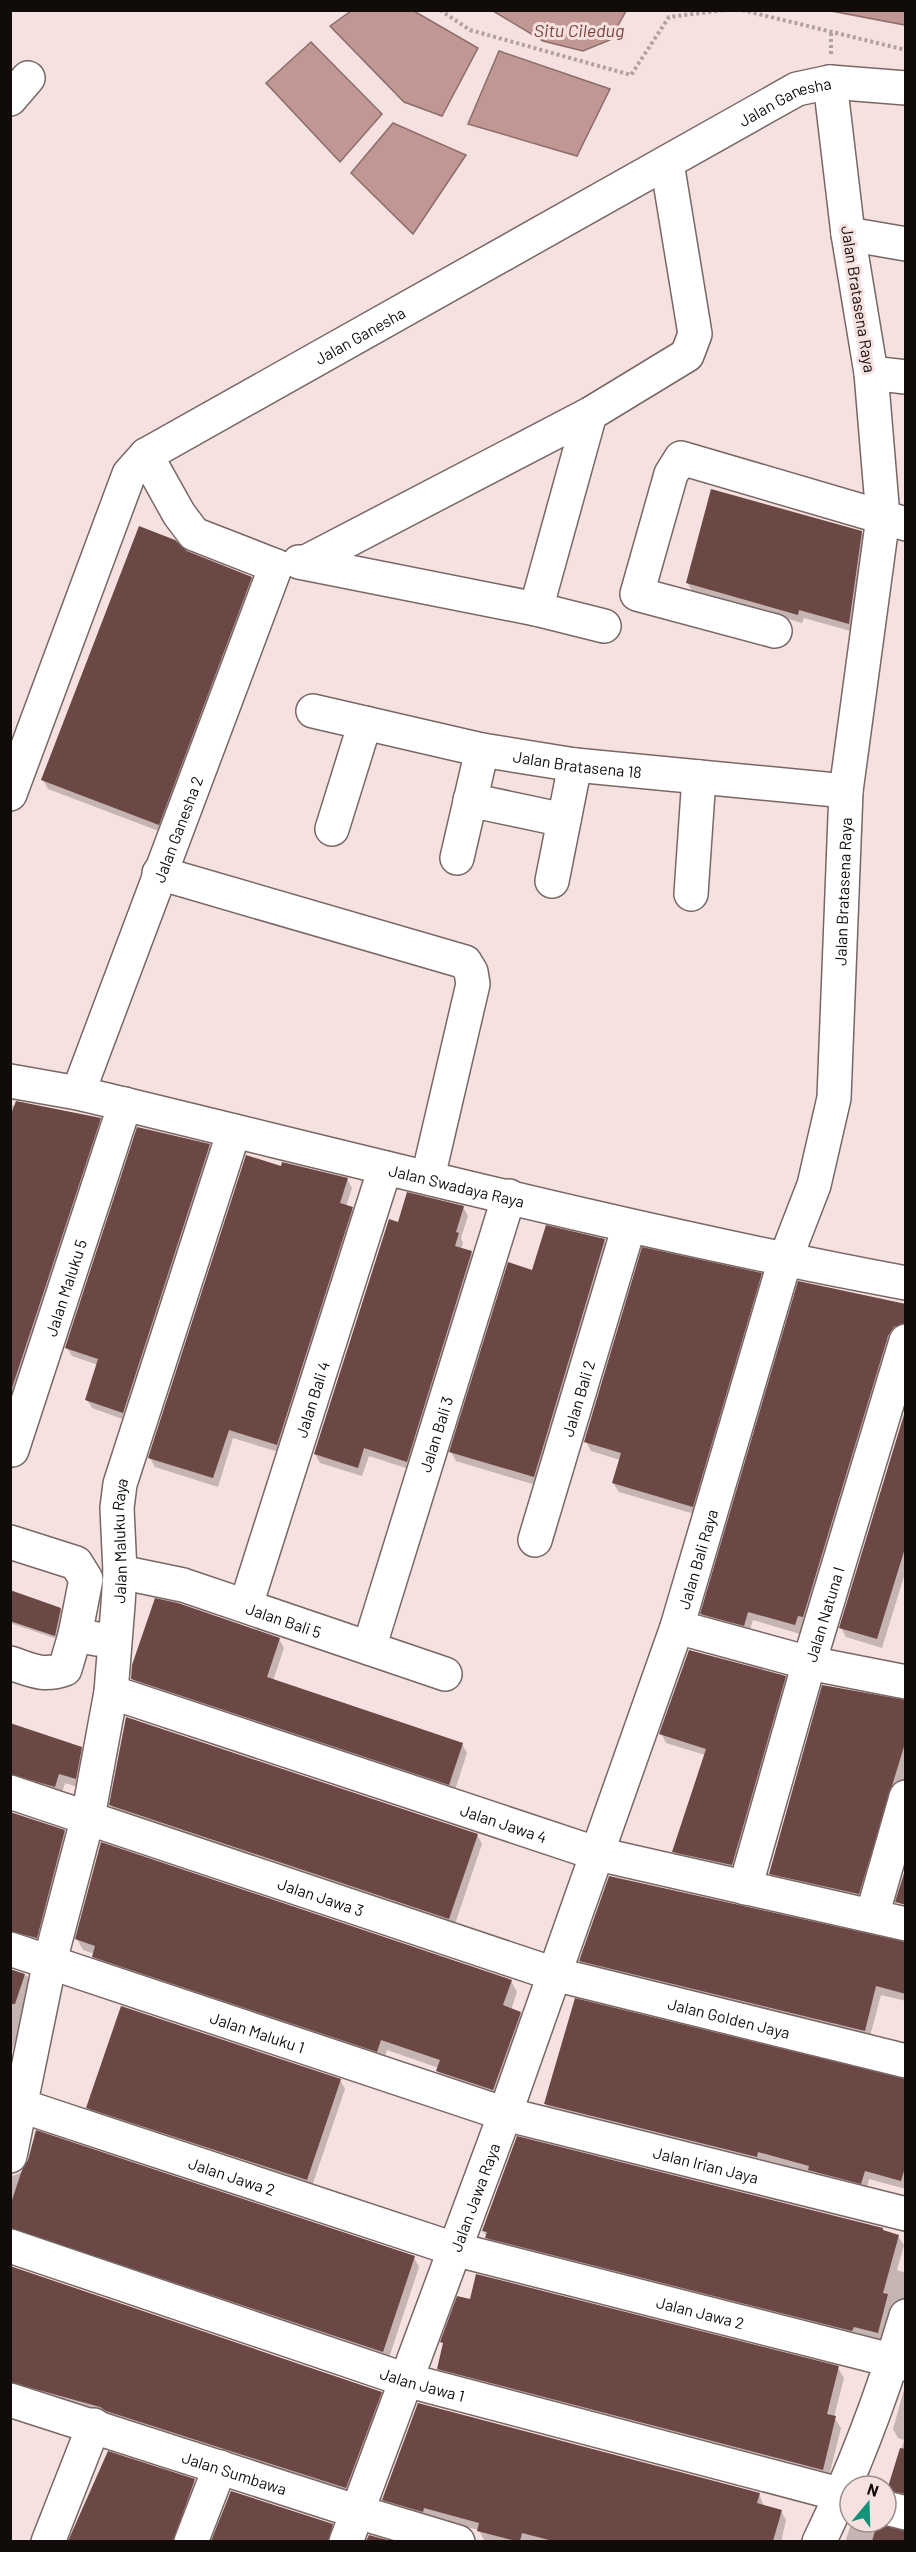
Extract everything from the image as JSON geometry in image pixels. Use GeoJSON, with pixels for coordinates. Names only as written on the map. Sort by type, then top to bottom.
{"type":"FeatureCollection","features":[{"type":"Feature","properties":{"kind":"street","name":"Jalan Ganesha"},"geometry":{"type":"LineString","coordinates":[[10,794],[129,474],[146,455],[797,89],[830,82],[906,88]]}},
{"type":"Feature","properties":{"kind":"street","name":"Jalan Bratasena Raya"},"geometry":{"type":"LineString","coordinates":[[785,1260],[814,1185],[834,1098],[846,791],[894,521],[848,234],[830,82]]}},
{"type":"Feature","properties":{"kind":"street"},"geometry":{"type":"LineString","coordinates":[[291,564],[590,414],[687,355],[695,334],[667,163]]}},
{"type":"Feature","properties":{"kind":"street"},"geometry":{"type":"LineString","coordinates":[[848,234],[906,244]]}},
{"type":"Feature","properties":{"kind":"street"},"geometry":{"type":"LineString","coordinates":[[872,373],[906,377]]}},
{"type":"Feature","properties":{"kind":"street"},"geometry":{"type":"LineString","coordinates":[[536,609],[590,414]]}},
{"type":"Feature","properties":{"kind":"street"},"geometry":{"type":"LineString","coordinates":[[146,455],[194,534],[291,564],[536,609],[604,626]]}},
{"type":"Feature","properties":{"kind":"street"},"geometry":{"type":"LineString","coordinates":[[776,631],[637,594],[671,474],[681,458],[894,521]]}},
{"type":"Feature","properties":{"kind":"street","name":"Jalan Ganesha 2"},"geometry":{"type":"LineString","coordinates":[[78,1093],[159,873],[291,564]]}},
{"type":"Feature","properties":{"kind":"street","name":"Jalan Bratasena 18"},"geometry":{"type":"LineString","coordinates":[[313,711],[482,750],[575,765],[846,791]]}},
{"type":"Feature","properties":{"kind":"street"},"geometry":{"type":"LineString","coordinates":[[332,829],[365,723]]}},
{"type":"Feature","properties":{"kind":"street"},"geometry":{"type":"LineString","coordinates":[[457,858],[482,750]]}},
{"type":"Feature","properties":{"kind":"street"},"geometry":{"type":"LineString","coordinates":[[552,881],[575,765]]}},
{"type":"Feature","properties":{"kind":"street"},"geometry":{"type":"LineString","coordinates":[[691,894],[699,777]]}},
{"type":"Feature","properties":{"kind":"street"},"geometry":{"type":"LineString","coordinates":[[470,800],[564,820]]}},
{"type":"Feature","properties":{"kind":"street"},"geometry":{"type":"LineString","coordinates":[[159,873],[465,962],[471,972],[473,984],[428,1177]]}},
{"type":"Feature","properties":{"kind":"street","name":"Jalan Swadaya Raya"},"geometry":{"type":"LineString","coordinates":[[11,1082],[78,1093],[122,1114],[234,1131],[381,1181],[428,1177],[505,1208],[625,1240],[785,1260],[906,1283]]}},
{"type":"Feature","properties":{"kind":"street","name":"Jalan Maluku 5"},"geometry":{"type":"LineString","coordinates":[[12,1449],[122,1114]]}},
{"type":"Feature","properties":{"kind":"street","name":"Jalan Maluku Raya"},"geometry":{"type":"LineString","coordinates":[[50,1961],[88,1817],[111,1692],[120,1572],[117,1508],[120,1484],[234,1131]]}},
{"type":"Feature","properties":{"kind":"street","name":"Jalan Bali 4"},"geometry":{"type":"LineString","coordinates":[[246,1605],[381,1181]]}},
{"type":"Feature","properties":{"kind":"street","name":"Jalan Bali 3"},"geometry":{"type":"LineString","coordinates":[[369,1648],[505,1208]]}},
{"type":"Feature","properties":{"kind":"street","name":"Jalan Bali 2"},"geometry":{"type":"LineString","coordinates":[[535,1540],[625,1240]]}},
{"type":"Feature","properties":{"kind":"street","name":"Jalan Bali Raya"},"geometry":{"type":"LineString","coordinates":[[598,1854],[677,1627],[785,1260]]}},
{"type":"Feature","properties":{"kind":"street","name":"Jalan Natuna I"},"geometry":{"type":"LineString","coordinates":[[745,1888],[809,1663],[906,1341]]}},
{"type":"Feature","properties":{"kind":"street"},"geometry":{"type":"LineString","coordinates":[[10,1542],[75,1563],[87,1579],[65,1669],[44,1674],[10,1663]]}},
{"type":"Feature","properties":{"kind":"street","name":"Jalan Bali 5"},"geometry":{"type":"LineString","coordinates":[[120,1572],[183,1585],[445,1674]]}},
{"type":"Feature","properties":{"kind":"street"},"geometry":{"type":"LineString","coordinates":[[677,1627],[809,1663],[906,1682]]}},
{"type":"Feature","properties":{"kind":"street"},"geometry":{"type":"LineString","coordinates":[[75,1635],[116,1643]]}},
{"type":"Feature","properties":{"kind":"street","name":"Jalan Jawa 4"},"geometry":{"type":"LineString","coordinates":[[111,1692],[598,1854],[906,1924]]}},
{"type":"Feature","properties":{"kind":"street","name":"Jalan Jawa 3"},"geometry":{"type":"LineString","coordinates":[[10,1792],[554,1974]]}},
{"type":"Feature","properties":{"kind":"street"},"geometry":{"type":"LineString","coordinates":[[872,1916],[906,1797]]}},
{"type":"Feature","properties":{"kind":"street","name":"Jalan Jawa Raya"},"geometry":{"type":"LineString","coordinates":[[352,2527],[406,2380],[464,2251],[505,2114],[598,1854]]}},
{"type":"Feature","properties":{"kind":"street","name":"Jalan Maluku 1"},"geometry":{"type":"LineString","coordinates":[[10,1949],[505,2114]]}},
{"type":"Feature","properties":{"kind":"street"},"geometry":{"type":"LineString","coordinates":[[10,2156],[16,2104],[50,1961]]}},
{"type":"Feature","properties":{"kind":"street","name":"Jalan Golden Jaya"},"geometry":{"type":"LineString","coordinates":[[554,1974],[906,2061]]}},
{"type":"Feature","properties":{"kind":"street","name":"Jalan Jawa 2"},"geometry":{"type":"LineString","coordinates":[[16,2104],[464,2251],[899,2362]]}},
{"type":"Feature","properties":{"kind":"street","name":"Jalan Irian Jaya"},"geometry":{"type":"LineString","coordinates":[[505,2114],[906,2214]]}},
{"type":"Feature","properties":{"kind":"street","name":"Jalan Jawa 1"},"geometry":{"type":"LineString","coordinates":[[10,2246],[406,2380],[838,2494]]}},
{"type":"Feature","properties":{"kind":"street"},"geometry":{"type":"LineString","coordinates":[[855,2474],[899,2362],[906,2316]]}},
{"type":"Feature","properties":{"kind":"street","name":"Jalan Sumbawa"},"geometry":{"type":"LineString","coordinates":[[10,2400],[220,2467],[352,2527],[458,2541]]}},
{"type":"Feature","properties":{"kind":"street"},"geometry":{"type":"LineString","coordinates":[[48,2541],[94,2425]]}},
{"type":"Feature","properties":{"kind":"street"},"geometry":{"type":"LineString","coordinates":[[191,2541],[220,2467]]}},
{"type":"Feature","properties":{"kind":"street"},"geometry":{"type":"LineString","coordinates":[[819,2541],[838,2509]]}},
{"type":"Feature","properties":{"kind":"path"},"geometry":{"type":"LineString","coordinates":[[440,10],[470,30],[631,75],[669,17],[725,10]]}},
{"type":"Feature","properties":{"kind":"path"},"geometry":{"type":"LineString","coordinates":[[742,10],[906,50]]}},
{"type":"Feature","properties":{"kind":"water"},"geometry":{"type":"Polygon","coordinates":[[[351,11],[414,11],[478,48],[442,116],[404,102],[330,26],[351,11]]]}},
{"type":"Feature","properties":{"kind":"water","name":"Situ Ciledug"},"geometry":{"type":"Polygon","coordinates":[[[493,11],[626,11],[610,40],[583,51],[543,41],[493,11]]]}},
{"type":"Feature","properties":{"kind":"water"},"geometry":{"type":"Polygon","coordinates":[[[831,11],[905,11],[905,25],[831,11]]]}},
{"type":"Feature","properties":{"kind":"water"},"geometry":{"type":"Polygon","coordinates":[[[311,42],[382,114],[340,162],[266,83],[311,42]]]}},
{"type":"Feature","properties":{"kind":"water"},"geometry":{"type":"Polygon","coordinates":[[[499,51],[610,89],[577,156],[468,124],[499,51]]]}},
{"type":"Feature","properties":{"kind":"water"},"geometry":{"type":"Polygon","coordinates":[[[393,123],[466,155],[413,234],[351,173],[393,123]]]}},
{"type":"Feature","properties":{"kind":"building"},"geometry":{"type":"Polygon","coordinates":[[[711,489],[862,531],[849,624],[799,610],[798,615],[686,583],[711,489]]]}},
{"type":"Feature","properties":{"kind":"building"},"geometry":{"type":"Polygon","coordinates":[[[139,526],[175,540],[187,551],[252,577],[159,825],[41,780],[139,526]]]}},
{"type":"Feature","properties":{"kind":"building"},"geometry":{"type":"Polygon","coordinates":[[[16,1101],[101,1118],[10,1394],[10,1117],[16,1101]]]}},
{"type":"Feature","properties":{"kind":"building"},"geometry":{"type":"Polygon","coordinates":[[[137,1127],[210,1144],[123,1413],[85,1400],[98,1359],[65,1348],[137,1127]]]}},
{"type":"Feature","properties":{"kind":"building"},"geometry":{"type":"Polygon","coordinates":[[[246,1155],[281,1166],[282,1162],[348,1178],[340,1203],[353,1207],[277,1445],[229,1430],[213,1478],[148,1458],[246,1155]]]}},
{"type":"Feature","properties":{"kind":"building"},"geometry":{"type":"Polygon","coordinates":[[[407,1192],[464,1206],[456,1232],[459,1233],[455,1246],[472,1251],[407,1462],[364,1448],[358,1468],[314,1454],[389,1219],[398,1222],[407,1192]]]}},
{"type":"Feature","properties":{"kind":"building"},"geometry":{"type":"Polygon","coordinates":[[[546,1225],[605,1239],[534,1477],[449,1452],[508,1262],[532,1270],[546,1225]]]}},
{"type":"Feature","properties":{"kind":"building"},"geometry":{"type":"Polygon","coordinates":[[[642,1247],[762,1273],[693,1507],[612,1483],[621,1453],[584,1442],[642,1247]]]}},
{"type":"Feature","properties":{"kind":"building"},"geometry":{"type":"Polygon","coordinates":[[[798,1281],[906,1304],[906,1323],[894,1327],[888,1336],[803,1617],[798,1616],[795,1625],[748,1612],[744,1626],[700,1614],[798,1281]]]}},
{"type":"Feature","properties":{"kind":"building"},"geometry":{"type":"Polygon","coordinates":[[[906,1408],[906,1545],[877,1639],[839,1628],[906,1408]]]}},
{"type":"Feature","properties":{"kind":"building"},"geometry":{"type":"Polygon","coordinates":[[[10,1590],[61,1608],[55,1636],[10,1621],[10,1590]]]}},
{"type":"Feature","properties":{"kind":"building"},"geometry":{"type":"Polygon","coordinates":[[[155,1598],[178,1603],[280,1638],[267,1677],[463,1743],[449,1785],[131,1679],[132,1665],[155,1598]]]}},
{"type":"Feature","properties":{"kind":"building"},"geometry":{"type":"Polygon","coordinates":[[[689,1650],[786,1676],[732,1865],[672,1852],[706,1749],[659,1734],[689,1650]]]}},
{"type":"Feature","properties":{"kind":"building"},"geometry":{"type":"Polygon","coordinates":[[[822,1685],[906,1700],[906,1740],[859,1894],[769,1874],[822,1685]]]}},
{"type":"Feature","properties":{"kind":"building"},"geometry":{"type":"Polygon","coordinates":[[[126,1717],[478,1834],[449,1919],[109,1805],[126,1717]]]}},
{"type":"Feature","properties":{"kind":"building"},"geometry":{"type":"Polygon","coordinates":[[[10,1723],[82,1747],[76,1779],[59,1774],[55,1787],[10,1774],[10,1723]]]}},
{"type":"Feature","properties":{"kind":"building"},"geometry":{"type":"Polygon","coordinates":[[[10,1812],[65,1830],[37,1938],[10,1931],[10,1812]]]}},
{"type":"Feature","properties":{"kind":"building"},"geometry":{"type":"Polygon","coordinates":[[[101,1842],[512,1980],[503,2005],[521,2012],[493,2090],[436,2071],[440,2060],[381,2040],[377,2052],[92,1957],[95,1946],[75,1939],[101,1842]]]}},
{"type":"Feature","properties":{"kind":"building"},"geometry":{"type":"Polygon","coordinates":[[[906,1867],[906,1905],[895,1902],[906,1867]]]}},
{"type":"Feature","properties":{"kind":"building"},"geometry":{"type":"Polygon","coordinates":[[[609,1876],[906,1942],[906,1994],[876,1986],[865,2031],[579,1961],[609,1876]]]}},
{"type":"Feature","properties":{"kind":"building"},"geometry":{"type":"Polygon","coordinates":[[[10,1969],[25,1974],[15,2004],[10,2004],[10,1969]]]}},
{"type":"Feature","properties":{"kind":"building"},"geometry":{"type":"Polygon","coordinates":[[[575,1998],[906,2079],[906,2164],[901,2181],[865,2171],[861,2184],[808,2170],[809,2166],[758,2152],[757,2157],[544,2104],[575,1998]]]}},
{"type":"Feature","properties":{"kind":"building"},"geometry":{"type":"Polygon","coordinates":[[[121,2006],[341,2079],[307,2180],[86,2108],[121,2006]]]}},
{"type":"Feature","properties":{"kind":"building"},"geometry":{"type":"Polygon","coordinates":[[[36,2130],[415,2256],[383,2352],[10,2228],[10,2206],[22,2170],[28,2160],[36,2130]]]}},
{"type":"Feature","properties":{"kind":"building"},"geometry":{"type":"Polygon","coordinates":[[[517,2136],[883,2228],[883,2230],[899,2235],[883,2293],[888,2294],[878,2333],[854,2327],[852,2331],[485,2238],[487,2232],[482,2231],[517,2136]]]}},
{"type":"Feature","properties":{"kind":"building"},"geometry":{"type":"Polygon","coordinates":[[[10,2266],[382,2392],[346,2488],[106,2411],[100,2407],[10,2382],[10,2266]]]}},
{"type":"Feature","properties":{"kind":"building"},"geometry":{"type":"Polygon","coordinates":[[[476,2274],[839,2366],[827,2414],[836,2416],[823,2470],[437,2369],[443,2343],[440,2342],[457,2296],[470,2299],[476,2274]]]}},
{"type":"Feature","properties":{"kind":"building"},"geometry":{"type":"Polygon","coordinates":[[[418,2403],[760,2493],[757,2503],[782,2510],[773,2541],[553,2541],[522,2533],[520,2541],[516,2541],[477,2531],[479,2523],[424,2508],[423,2512],[382,2500],[418,2403]]]}},
{"type":"Feature","properties":{"kind":"building"},"geometry":{"type":"Polygon","coordinates":[[[900,2448],[906,2449],[906,2494],[898,2492],[898,2474],[892,2474],[900,2448]]]}},
{"type":"Feature","properties":{"kind":"building"},"geometry":{"type":"Polygon","coordinates":[[[108,2451],[195,2479],[173,2541],[68,2541],[108,2451]]]}},
{"type":"Feature","properties":{"kind":"building"},"geometry":{"type":"Polygon","coordinates":[[[231,2491],[333,2524],[328,2541],[211,2541],[231,2491]]]}},
{"type":"Feature","properties":{"kind":"building"},"geometry":{"type":"Polygon","coordinates":[[[898,2529],[906,2531],[906,2541],[872,2541],[874,2534],[898,2534],[898,2529]]]}},
{"type":"Feature","properties":{"kind":"building"},"geometry":{"type":"Polygon","coordinates":[[[369,2535],[391,2541],[366,2541],[369,2535]]]}}]}
